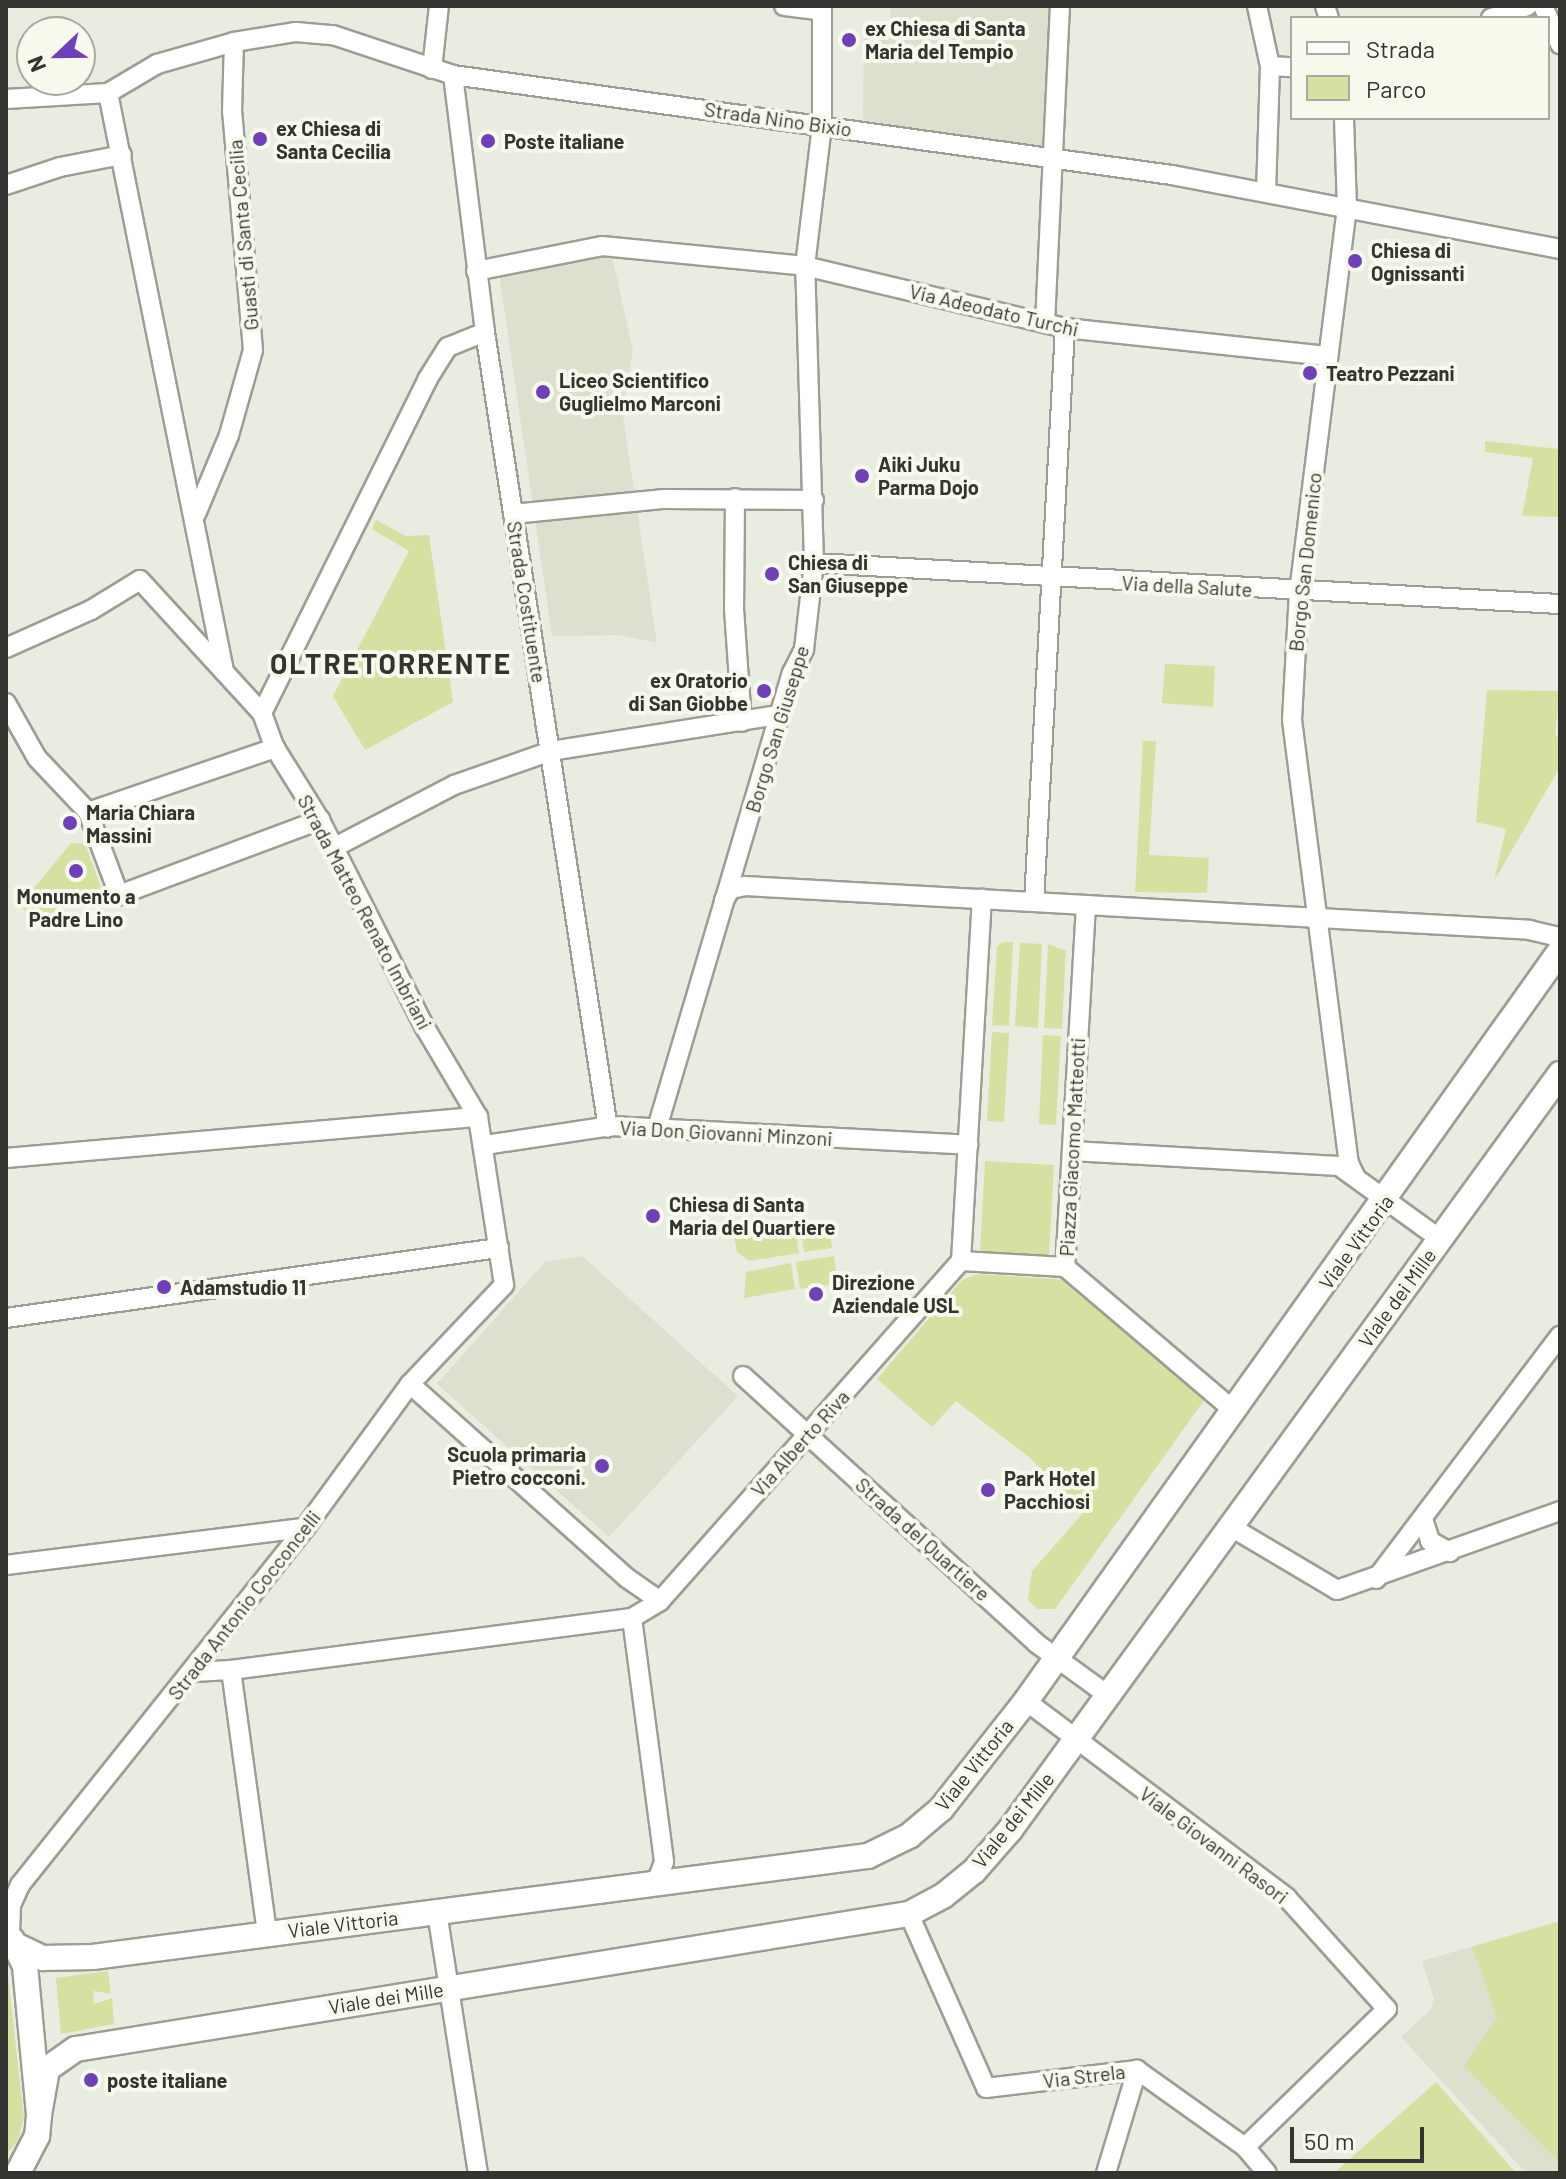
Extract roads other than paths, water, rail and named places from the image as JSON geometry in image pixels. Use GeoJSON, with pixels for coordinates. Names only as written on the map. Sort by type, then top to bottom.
{"type":"FeatureCollection","features":[{"type":"Feature","properties":{"kind":"main road","name":"Viale Vittoria"},"geometry":{"type":"LineString","coordinates":[[11,1939],[57,1960],[868,1856],[909,1836],[941,1809],[1026,1701],[1386,1200],[1560,951]]}},
{"type":"Feature","properties":{"kind":"main road","name":"Viale dei Mille"},"geometry":{"type":"LineString","coordinates":[[18,2173],[33,2146],[47,2069],[76,2049],[909,1914],[974,1871],[1109,1696],[1560,1074]]}},
{"type":"Feature","properties":{"kind":"main road"},"geometry":{"type":"LineString","coordinates":[[11,1939],[26,1976],[39,2115]]}},
{"type":"Feature","properties":{"kind":"main road"},"geometry":{"type":"LineString","coordinates":[[6,2173],[33,2146]]}},
{"type":"Feature","properties":{"kind":"street"},"geometry":{"type":"LineString","coordinates":[[432,69],[439,6]]}},
{"type":"Feature","properties":{"kind":"street"},"geometry":{"type":"LineString","coordinates":[[784,6],[822,8]]}},
{"type":"Feature","properties":{"kind":"street"},"geometry":{"type":"LineString","coordinates":[[1045,323],[1050,286],[1051,159],[1060,6]]}},
{"type":"Feature","properties":{"kind":"street"},"geometry":{"type":"LineString","coordinates":[[1257,6],[1270,66],[1266,192]]}},
{"type":"Feature","properties":{"kind":"street"},"geometry":{"type":"LineString","coordinates":[[1497,16],[1527,6]]}},
{"type":"Feature","properties":{"kind":"street","name":"Borgo San Giuseppe"},"geometry":{"type":"LineString","coordinates":[[657,1128],[779,715],[804,649],[814,563],[805,266],[822,125],[822,8]]}},
{"type":"Feature","properties":{"kind":"street"},"geometry":{"type":"LineString","coordinates":[[1550,22],[1560,44]]}},
{"type":"Feature","properties":{"kind":"street","name":"Strada Nino Bixio"},"geometry":{"type":"LineString","coordinates":[[6,99],[108,93],[157,64],[234,42],[296,32],[333,35],[453,75],[822,125],[1266,192],[1560,249]]}},
{"type":"Feature","properties":{"kind":"street","name":"Guasti di Santa Cecilia"},"geometry":{"type":"LineString","coordinates":[[196,514],[229,435],[253,350],[232,112],[234,42]]}},
{"type":"Feature","properties":{"kind":"street"},"geometry":{"type":"LineString","coordinates":[[1270,66],[1290,67]]}},
{"type":"Feature","properties":{"kind":"street","name":"Strada Costituente"},"geometry":{"type":"LineString","coordinates":[[453,75],[476,271],[608,1128]]}},
{"type":"Feature","properties":{"kind":"street"},"geometry":{"type":"LineString","coordinates":[[108,93],[196,514],[224,671]]}},
{"type":"Feature","properties":{"kind":"street","name":"Borgo San Domenico"},"geometry":{"type":"LineString","coordinates":[[1344,120],[1347,207],[1299,591],[1292,720],[1349,1163],[1355,1176]]}},
{"type":"Feature","properties":{"kind":"street"},"geometry":{"type":"LineString","coordinates":[[6,185],[122,155]]}},
{"type":"Feature","properties":{"kind":"street","name":"Via Adeodato Turchi"},"geometry":{"type":"LineString","coordinates":[[476,271],[602,246],[805,266],[1065,328],[1328,356]]}},
{"type":"Feature","properties":{"kind":"street"},"geometry":{"type":"LineString","coordinates":[[1034,902],[1065,328]]}},
{"type":"Feature","properties":{"kind":"street"},"geometry":{"type":"LineString","coordinates":[[262,713],[427,380],[448,347],[485,332]]}},
{"type":"Feature","properties":{"kind":"street"},"geometry":{"type":"LineString","coordinates":[[735,498],[734,609],[742,722]]}},
{"type":"Feature","properties":{"kind":"street"},"geometry":{"type":"LineString","coordinates":[[513,514],[664,499],[814,500]]}},
{"type":"Feature","properties":{"kind":"street","name":"Via della Salute"},"geometry":{"type":"LineString","coordinates":[[814,563],[1560,604]]}},
{"type":"Feature","properties":{"kind":"street","name":"Strada Matteo Renato Imbriani"},"geometry":{"type":"LineString","coordinates":[[6,648],[91,610],[140,580],[262,713],[275,748],[335,847],[424,1026],[478,1117],[485,1145],[504,1285]]}},
{"type":"Feature","properties":{"kind":"street"},"geometry":{"type":"LineString","coordinates":[[6,703],[37,758],[88,812],[119,895],[320,820]]}},
{"type":"Feature","properties":{"kind":"street"},"geometry":{"type":"LineString","coordinates":[[335,847],[454,785],[551,751],[779,715]]}},
{"type":"Feature","properties":{"kind":"street"},"geometry":{"type":"LineString","coordinates":[[88,812],[275,748]]}},
{"type":"Feature","properties":{"kind":"street"},"geometry":{"type":"LineString","coordinates":[[724,900],[740,886],[1529,930],[1560,937]]}},
{"type":"Feature","properties":{"kind":"street"},"geometry":{"type":"LineString","coordinates":[[961,1261],[982,899]]}},
{"type":"Feature","properties":{"kind":"street","name":"Piazza Giacomo Matteotti"},"geometry":{"type":"LineString","coordinates":[[961,1261],[1065,1267],[1086,905]]}},
{"type":"Feature","properties":{"kind":"street"},"geometry":{"type":"LineString","coordinates":[[6,1158],[478,1117]]}},
{"type":"Feature","properties":{"kind":"street","name":"Via Don Giovanni Minzoni"},"geometry":{"type":"LineString","coordinates":[[485,1145],[608,1128],[968,1145]]}},
{"type":"Feature","properties":{"kind":"street"},"geometry":{"type":"LineString","coordinates":[[1072,1151],[1334,1165],[1355,1176],[1440,1239]]}},
{"type":"Feature","properties":{"kind":"street"},"geometry":{"type":"LineString","coordinates":[[6,1318],[499,1248]]}},
{"type":"Feature","properties":{"kind":"street","name":"Via Alberto Riva"},"geometry":{"type":"LineString","coordinates":[[632,1618],[660,1601],[961,1261]]}},
{"type":"Feature","properties":{"kind":"street"},"geometry":{"type":"LineString","coordinates":[[1065,1267],[1234,1411]]}},
{"type":"Feature","properties":{"kind":"street","name":"Strada Antonio Cocconcelli"},"geometry":{"type":"LineString","coordinates":[[11,1939],[11,1905],[20,1885],[193,1672],[305,1528],[410,1384],[504,1285]]}},
{"type":"Feature","properties":{"kind":"street"},"geometry":{"type":"LineString","coordinates":[[1375,1580],[1560,1336]]}},
{"type":"Feature","properties":{"kind":"street","name":"Strada del Quartiere"},"geometry":{"type":"LineString","coordinates":[[743,1376],[1057,1658],[1109,1696]]}},
{"type":"Feature","properties":{"kind":"street"},"geometry":{"type":"LineString","coordinates":[[410,1384],[627,1578],[660,1601]]}},
{"type":"Feature","properties":{"kind":"street"},"geometry":{"type":"LineString","coordinates":[[1231,1527],[1321,1585],[1337,1590],[1375,1580],[1560,1511]]}},
{"type":"Feature","properties":{"kind":"street"},"geometry":{"type":"LineString","coordinates":[[1423,1519],[1430,1541],[1450,1552]]}},
{"type":"Feature","properties":{"kind":"street"},"geometry":{"type":"LineString","coordinates":[[6,1565],[305,1528]]}},
{"type":"Feature","properties":{"kind":"street"},"geometry":{"type":"LineString","coordinates":[[193,1672],[231,1670],[632,1618],[664,1862],[658,1878],[646,1884]]}},
{"type":"Feature","properties":{"kind":"street"},"geometry":{"type":"LineString","coordinates":[[231,1670],[267,1934]]}},
{"type":"Feature","properties":{"kind":"street","name":"Viale Giovanni Rasori"},"geometry":{"type":"LineString","coordinates":[[1026,1701],[1079,1736],[1084,1748],[1287,1898],[1387,2009],[1245,2147]]}},
{"type":"Feature","properties":{"kind":"street"},"geometry":{"type":"LineString","coordinates":[[437,1912],[478,2173]]}},
{"type":"Feature","properties":{"kind":"street","name":"Via Strela"},"geometry":{"type":"LineString","coordinates":[[909,1914],[986,2088],[1137,2070],[1245,2147],[1267,2173]]}},
{"type":"Feature","properties":{"kind":"street"},"geometry":{"type":"LineString","coordinates":[[1106,2173],[1137,2070]]}},
{"type":"Feature","properties":{"kind":"place","name":"ex Chiesa di Santa Maria del Tempio"},"geometry":{"type":"Point","coordinates":[849,40]}},
{"type":"Feature","properties":{"kind":"place","name":"ex Chiesa di Santa Cecilia"},"geometry":{"type":"Point","coordinates":[260,139]}},
{"type":"Feature","properties":{"kind":"place","name":"Poste italiane"},"geometry":{"type":"Point","coordinates":[488,141]}},
{"type":"Feature","properties":{"kind":"place","name":"Chiesa di Ognissanti"},"geometry":{"type":"Point","coordinates":[1355,261]}},
{"type":"Feature","properties":{"kind":"place","name":"Teatro Pezzani"},"geometry":{"type":"Point","coordinates":[1310,373]}},
{"type":"Feature","properties":{"kind":"place","name":"Liceo Scientifico Guglielmo Marconi"},"geometry":{"type":"Point","coordinates":[543,392]}},
{"type":"Feature","properties":{"kind":"place","name":"Aiki Juku Parma Dojo"},"geometry":{"type":"Point","coordinates":[862,476]}},
{"type":"Feature","properties":{"kind":"place","name":"Chiesa di San Giuseppe"},"geometry":{"type":"Point","coordinates":[772,574]}},
{"type":"Feature","properties":{"kind":"place","name":"ex Oratorio di San Giobbe"},"geometry":{"type":"Point","coordinates":[764,691]}},
{"type":"Feature","properties":{"kind":"place","name":"Maria Chiara Massini"},"geometry":{"type":"Point","coordinates":[70,823]}},
{"type":"Feature","properties":{"kind":"place","name":"Monumento a Padre Lino"},"geometry":{"type":"Point","coordinates":[76,871]}},
{"type":"Feature","properties":{"kind":"place","name":"Chiesa di Santa Maria del Quartiere"},"geometry":{"type":"Point","coordinates":[653,1216]}},
{"type":"Feature","properties":{"kind":"place","name":"Adamstudio 11"},"geometry":{"type":"Point","coordinates":[164,1287]}},
{"type":"Feature","properties":{"kind":"place","name":"Direzione Aziendale USL"},"geometry":{"type":"Point","coordinates":[816,1294]}},
{"type":"Feature","properties":{"kind":"place","name":"Scuola primaria Pietro cocconi."},"geometry":{"type":"Point","coordinates":[602,1466]}},
{"type":"Feature","properties":{"kind":"place","name":"Park Hotel Pacchiosi"},"geometry":{"type":"Point","coordinates":[988,1490]}},
{"type":"Feature","properties":{"kind":"place","name":"poste italiane"},"geometry":{"type":"Point","coordinates":[91,2080]}},
{"type":"Feature","properties":{"kind":"district","name":"OLTRETORRENTE"},"geometry":{"type":"Point","coordinates":[391,663]}}]}
